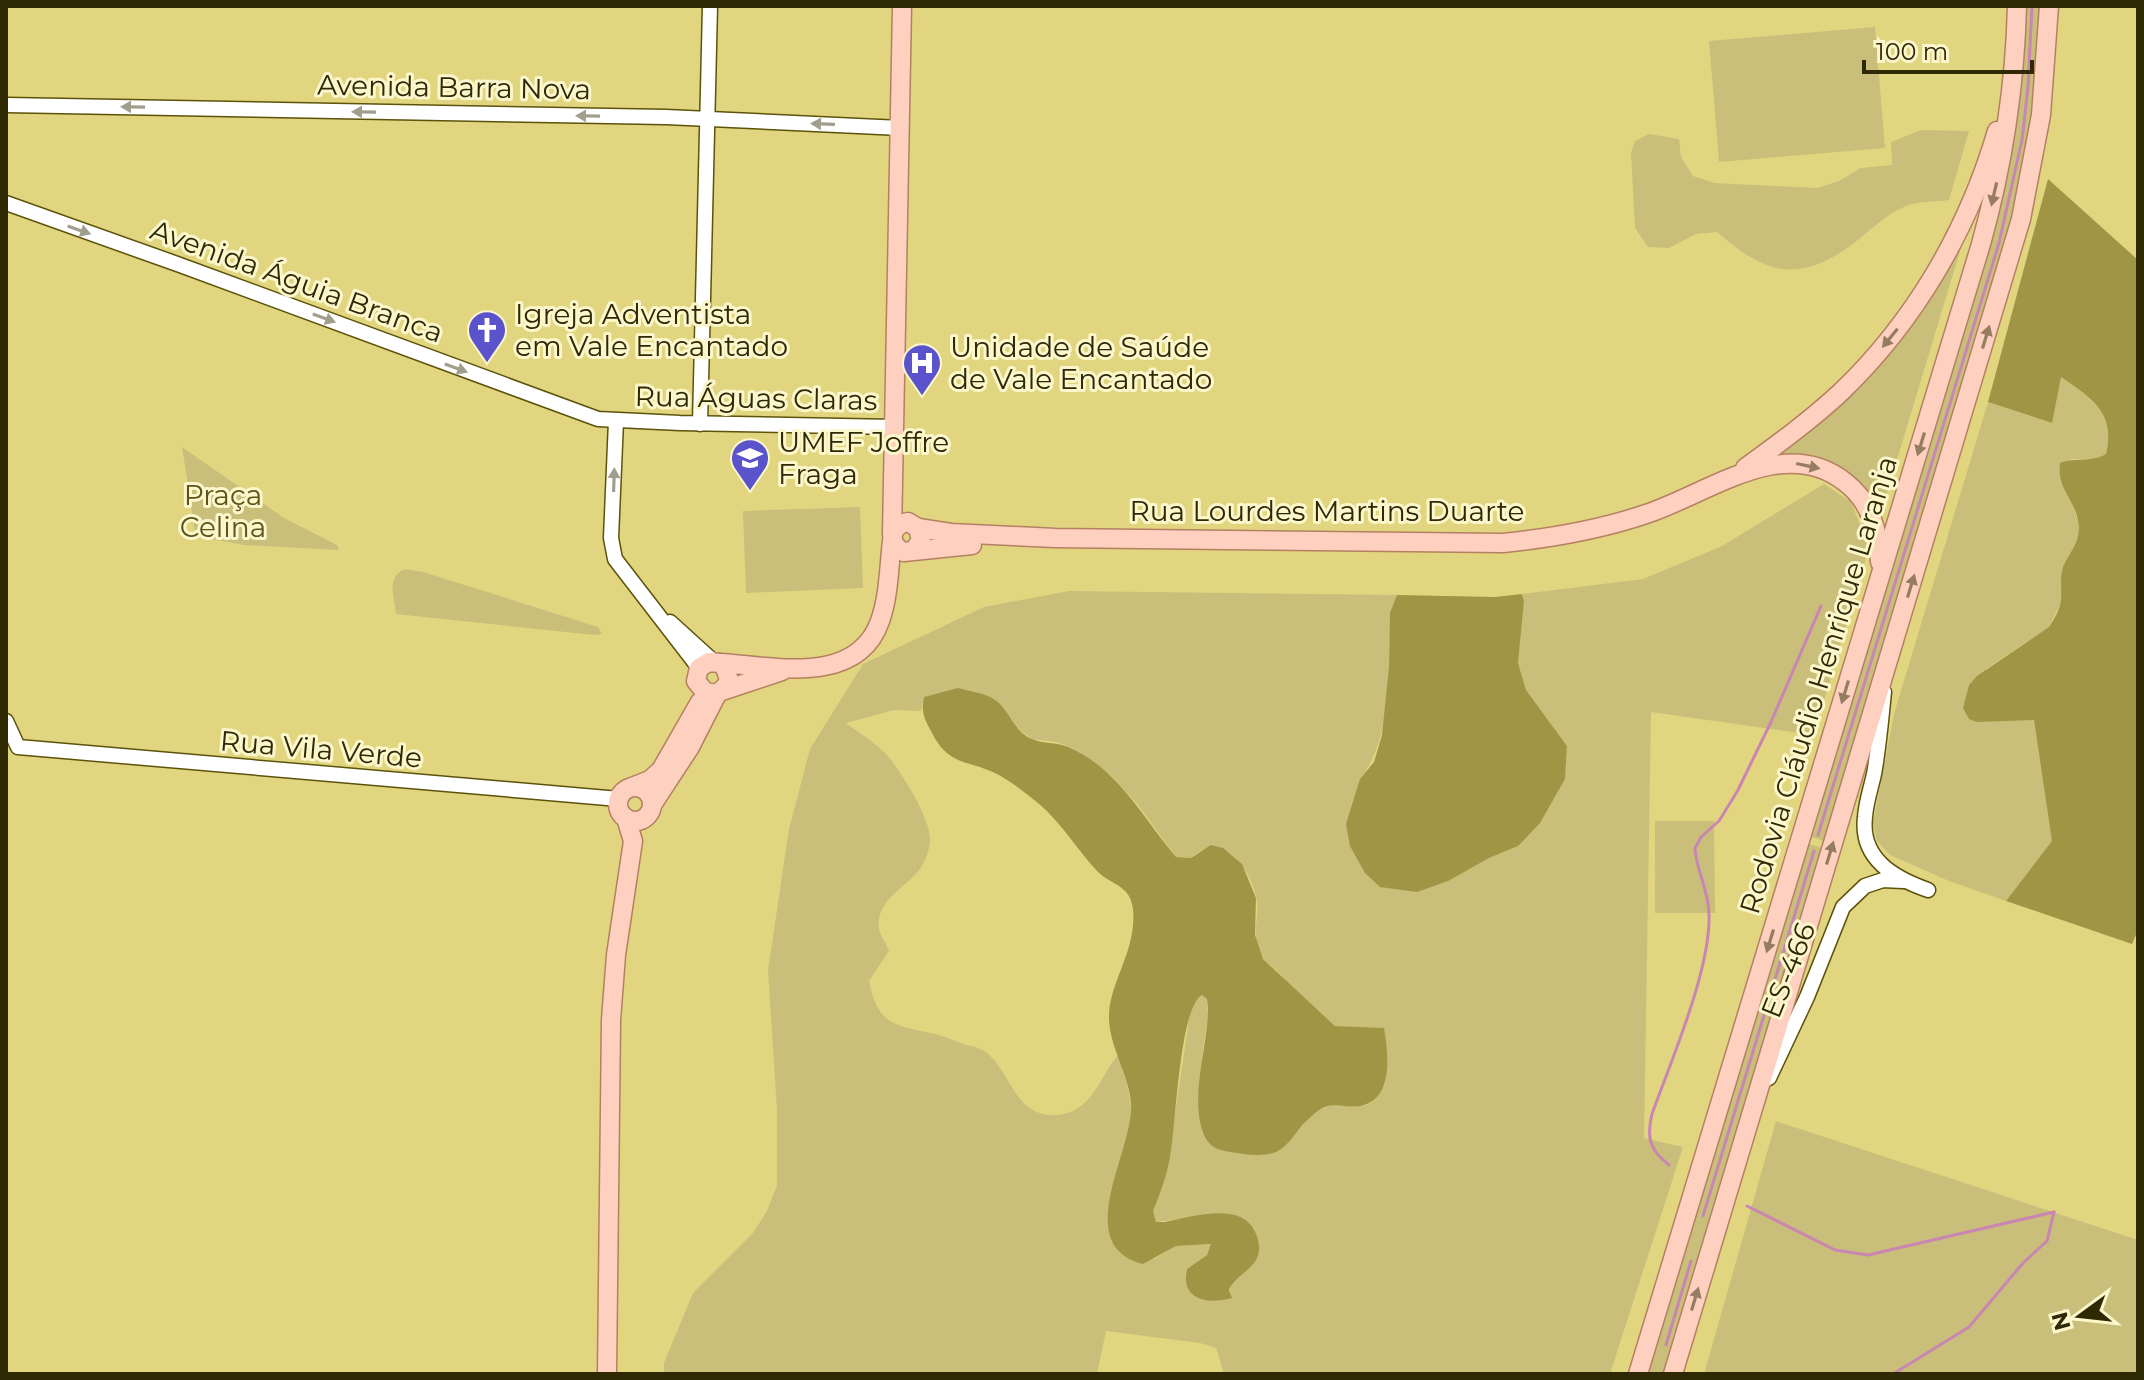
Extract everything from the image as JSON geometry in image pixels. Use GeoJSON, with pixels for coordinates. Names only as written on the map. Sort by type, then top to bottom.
{"type":"FeatureCollection","features":[{"type":"Feature","properties":{"kind":"main road"},"geometry":{"type":"LineString","coordinates":[[884,603],[892,538],[902,6]]}},
{"type":"Feature","properties":{"kind":"main road"},"geometry":{"type":"LineString","coordinates":[[1673,1374],[2021,219],[2041,115],[2049,6]]}},
{"type":"Feature","properties":{"kind":"main road"},"geometry":{"type":"LineString","coordinates":[[1733,477],[1798,429],[1841,391],[1899,327],[1931,280],[1971,204],[1991,150],[2006,95],[2017,8]]}},
{"type":"Feature","properties":{"kind":"main road","name":"Rodovia Cláudio Henrique Laranja"},"geometry":{"type":"LineString","coordinates":[[1638,1374],[1993,200],[2010,111],[2017,8]]}},
{"type":"Feature","properties":{"kind":"main road"},"geometry":{"type":"LineString","coordinates":[[1733,477],[1769,466],[1793,463],[1817,467],[1839,478],[1863,501],[1874,521],[1879,543],[1880,577]]}},
{"type":"Feature","properties":{"kind":"main road"},"geometry":{"type":"LineString","coordinates":[[706,664],[696,681],[714,692],[785,670],[830,665],[860,650],[874,634],[890,586],[921,540],[900,497],[894,471]]}},
{"type":"Feature","properties":{"kind":"main road","name":"Rua Lourdes Martins Duarte"},"geometry":{"type":"LineString","coordinates":[[916,526],[951,533],[1055,538],[1503,543],[1563,536],[1621,522],[1678,503],[1733,477]]}},
{"type":"Feature","properties":{"kind":"main road"},"geometry":{"type":"LineString","coordinates":[[912,551],[899,550],[892,538],[894,529],[903,523],[916,526]]}},
{"type":"Feature","properties":{"kind":"main road","name":"Rua Lourdes Martins Duarte"},"geometry":{"type":"LineString","coordinates":[[912,551],[1055,538]]}},
{"type":"Feature","properties":{"kind":"main road"},"geometry":{"type":"LineString","coordinates":[[706,664],[754,664],[785,670]]}},
{"type":"Feature","properties":{"kind":"main road"},"geometry":{"type":"LineString","coordinates":[[607,1374],[612,1009],[616,955],[633,841],[626,818],[618,806],[626,793],[661,770],[714,692],[729,680],[725,668],[706,664]]}},
{"type":"Feature","properties":{"kind":"main road"},"geometry":{"type":"LineString","coordinates":[[626,818],[640,821],[652,809],[690,747],[714,692]]}},
{"type":"Feature","properties":{"kind":"main road"},"geometry":{"type":"LineString","coordinates":[[626,793],[647,791],[652,809],[627,892]]}},
{"type":"Feature","properties":{"kind":"street"},"geometry":{"type":"LineString","coordinates":[[700,424],[710,6]]}},
{"type":"Feature","properties":{"kind":"street","name":"Avenida Barra Nova"},"geometry":{"type":"LineString","coordinates":[[6,105],[708,118],[901,128]]}},
{"type":"Feature","properties":{"kind":"street","name":"Avenida Águia Branca"},"geometry":{"type":"LineString","coordinates":[[6,203],[598,419],[616,421]]}},
{"type":"Feature","properties":{"kind":"street"},"geometry":{"type":"LineString","coordinates":[[616,421],[611,538],[615,559],[651,606],[706,664]]}},
{"type":"Feature","properties":{"kind":"street","name":"Rua Águas Claras"},"geometry":{"type":"LineString","coordinates":[[616,421],[895,427]]}},
{"type":"Feature","properties":{"kind":"street"},"geometry":{"type":"LineString","coordinates":[[651,606],[706,664]]}},
{"type":"Feature","properties":{"kind":"street","name":"ES-466"},"geometry":{"type":"LineString","coordinates":[[1888,660],[1865,831],[1870,849],[1880,865],[1903,881],[1928,890]]}},
{"type":"Feature","properties":{"kind":"street","name":"Rua Vila Verde"},"geometry":{"type":"LineString","coordinates":[[6,721],[18,747],[626,793]]}},
{"type":"Feature","properties":{"kind":"street","name":"ES-466"},"geometry":{"type":"LineString","coordinates":[[1751,1115],[1796,1021],[1843,907],[1865,886],[1883,880],[1903,881]]}},
{"type":"Feature","properties":{"kind":"green space"},"geometry":{"type":"Polygon","coordinates":[[[2024,6],[2042,6],[2041,44],[2023,183],[1827,842],[1809,836],[1989,245],[2024,6]]]}},
{"type":"Feature","properties":{"kind":"green space"},"geometry":{"type":"Polygon","coordinates":[[[1875,27],[1885,148],[1719,162],[1709,41],[1875,27]]]}},
{"type":"Feature","properties":{"kind":"green space"},"geometry":{"type":"Polygon","coordinates":[[[1921,130],[1969,131],[1949,200],[1906,206],[1850,246],[1813,266],[1780,269],[1765,264],[1750,257],[1717,232],[1696,234],[1669,248],[1648,247],[1635,228],[1631,153],[1635,141],[1649,134],[1679,139],[1681,157],[1693,176],[1715,183],[1817,188],[1839,181],[1861,168],[1892,165],[1891,142],[1921,130]]]}},
{"type":"Feature","properties":{"kind":"green space"},"geometry":{"type":"Polygon","coordinates":[[[1967,228],[1879,519],[1859,488],[1769,458],[1811,427],[1967,228]]]}},
{"type":"Feature","properties":{"kind":"green space"},"geometry":{"type":"Polygon","coordinates":[[[2060,376],[2098,408],[2104,417],[2108,439],[2106,454],[2095,460],[2071,459],[2070,497],[2079,534],[2064,566],[2060,605],[2049,627],[1986,669],[1977,722],[2034,719],[2053,841],[2006,901],[1949,881],[1890,855],[1877,841],[1873,823],[1894,714],[1988,402],[2051,423],[2060,376]]]}},
{"type":"Feature","properties":{"kind":"green space","name":"Praça Celina"},"geometry":{"type":"Polygon","coordinates":[[[182,447],[284,518],[337,545],[339,550],[244,545],[200,537],[195,531],[182,447]]]}},
{"type":"Feature","properties":{"kind":"green space"},"geometry":{"type":"Polygon","coordinates":[[[1824,484],[1851,502],[1869,548],[1814,735],[1651,712],[1644,1138],[1683,1147],[1610,1374],[1224,1374],[1216,1348],[1200,1343],[1106,1331],[1097,1374],[664,1374],[664,1363],[693,1293],[753,1233],[767,1211],[777,1185],[777,1111],[768,970],[789,829],[810,749],[863,664],[984,607],[1069,591],[1397,595],[1391,621],[1387,694],[1380,739],[1360,779],[1489,858],[1518,846],[1565,779],[1567,746],[1526,690],[1518,663],[1524,601],[1522,594],[1643,579],[1722,546],[1824,484]],[[924,697],[921,711],[894,710],[846,723],[891,760],[920,807],[930,840],[927,856],[918,872],[882,909],[879,929],[889,951],[869,981],[873,998],[879,1010],[896,1024],[986,1052],[1022,1101],[1041,1113],[1055,1115],[1078,1108],[1093,1093],[1118,1055],[1128,1088],[1131,1122],[1111,1193],[1109,1207],[1113,1243],[1154,1259],[1176,1246],[1212,1244],[1207,1255],[1187,1269],[1188,1287],[1192,1293],[1206,1300],[1231,1298],[1232,1284],[1249,1268],[1205,1216],[1156,1222],[1153,1211],[1167,1168],[1194,1002],[1202,995],[1207,999],[1200,1118],[1239,1154],[1279,1151],[1305,1120],[1324,1107],[1357,1107],[1372,1102],[1379,1094],[1386,1073],[1384,1029],[1335,1026],[1263,959],[1256,941],[1256,896],[1241,864],[1232,856],[1213,848],[1191,858],[1176,857],[1113,777],[1071,748],[1056,742],[1032,739],[1022,732],[994,698],[924,697]]]}},
{"type":"Feature","properties":{"kind":"green space"},"geometry":{"type":"Polygon","coordinates":[[[860,507],[863,588],[746,593],[743,511],[860,507]]]}},
{"type":"Feature","properties":{"kind":"green space"},"geometry":{"type":"Polygon","coordinates":[[[405,569],[598,627],[602,634],[396,614],[393,582],[405,569]]]}},
{"type":"Feature","properties":{"kind":"green space"},"geometry":{"type":"Polygon","coordinates":[[[1655,821],[1714,821],[1715,913],[1655,913],[1655,821]]]}},
{"type":"Feature","properties":{"kind":"green space"},"geometry":{"type":"Polygon","coordinates":[[[1807,843],[1825,849],[1666,1374],[1646,1374],[1807,843]]]}},
{"type":"Feature","properties":{"kind":"green space"},"geometry":{"type":"Polygon","coordinates":[[[1776,1121],[2138,1240],[2138,1374],[1704,1374],[1776,1121]]]}},
{"type":"Feature","properties":{"kind":"shaded area"},"geometry":{"type":"Polygon","coordinates":[[[2048,179],[2138,260],[2138,930],[2132,944],[2006,901],[2052,841],[2034,720],[1977,722],[1969,719],[1963,708],[1969,685],[1977,676],[2049,627],[2058,611],[2063,567],[2077,540],[2079,528],[2076,513],[2063,487],[2060,463],[2106,454],[2108,439],[2104,417],[2091,400],[2061,377],[2052,423],[1988,402],[2048,179]]]}},
{"type":"Feature","properties":{"kind":"shaded area"},"geometry":{"type":"Polygon","coordinates":[[[1522,594],[1524,601],[1518,663],[1526,690],[1567,746],[1565,779],[1540,823],[1518,846],[1448,881],[1417,892],[1380,887],[1365,873],[1350,846],[1346,824],[1360,779],[1374,762],[1382,735],[1389,667],[1390,613],[1397,595],[1495,597],[1522,594]]]}},
{"type":"Feature","properties":{"kind":"shaded area"},"geometry":{"type":"Polygon","coordinates":[[[958,688],[994,699],[1026,736],[1068,747],[1102,768],[1128,795],[1176,857],[1191,858],[1211,845],[1223,848],[1242,864],[1256,898],[1255,935],[1263,959],[1335,1026],[1384,1028],[1387,1072],[1385,1083],[1374,1100],[1359,1106],[1332,1105],[1322,1108],[1278,1151],[1261,1155],[1242,1154],[1212,1146],[1200,1123],[1198,1091],[1207,1024],[1207,999],[1202,995],[1194,1005],[1183,1044],[1169,1164],[1153,1211],[1156,1222],[1216,1213],[1240,1217],[1249,1224],[1258,1240],[1258,1255],[1251,1267],[1232,1285],[1229,1290],[1232,1298],[1205,1300],[1192,1294],[1188,1288],[1187,1269],[1207,1255],[1211,1244],[1176,1246],[1143,1264],[1121,1254],[1110,1237],[1108,1217],[1111,1194],[1130,1122],[1131,1103],[1112,1037],[1109,1015],[1110,1002],[1131,938],[1131,901],[1125,890],[1098,872],[1055,819],[1033,799],[999,775],[953,757],[938,743],[924,715],[924,697],[958,688]]]}},
{"type":"Feature","properties":{"kind":"waterway"},"geometry":{"type":"LineString","coordinates":[[1818,835],[1999,243],[2022,140],[2032,6]]}},
{"type":"Feature","properties":{"kind":"waterway"},"geometry":{"type":"LineString","coordinates":[[1669,1165],[1654,1149],[1649,1130],[1704,961],[1709,914],[1695,848],[1701,837],[1719,821],[1738,790],[1821,606]]}},
{"type":"Feature","properties":{"kind":"waterway"},"geometry":{"type":"LineString","coordinates":[[1703,1216],[1814,851]]}},
{"type":"Feature","properties":{"kind":"waterway"},"geometry":{"type":"LineString","coordinates":[[1747,1206],[1835,1250],[1868,1255],[2054,1212]]}},
{"type":"Feature","properties":{"kind":"waterway"},"geometry":{"type":"LineString","coordinates":[[1893,1374],[1969,1327],[2023,1263],[2047,1241],[2054,1212]]}},
{"type":"Feature","properties":{"kind":"waterway"},"geometry":{"type":"LineString","coordinates":[[1666,1345],[1691,1261]]}},
{"type":"Feature","properties":{"kind":"place","name":"Igreja Adventista em Vale Encantado"},"geometry":{"type":"Point","coordinates":[487,364]}},
{"type":"Feature","properties":{"kind":"place","name":"Unidade de Saúde de Vale Encantado"},"geometry":{"type":"Point","coordinates":[922,397]}},
{"type":"Feature","properties":{"kind":"place","name":"UMEF Joffre Fraga"},"geometry":{"type":"Point","coordinates":[750,492]}}]}
